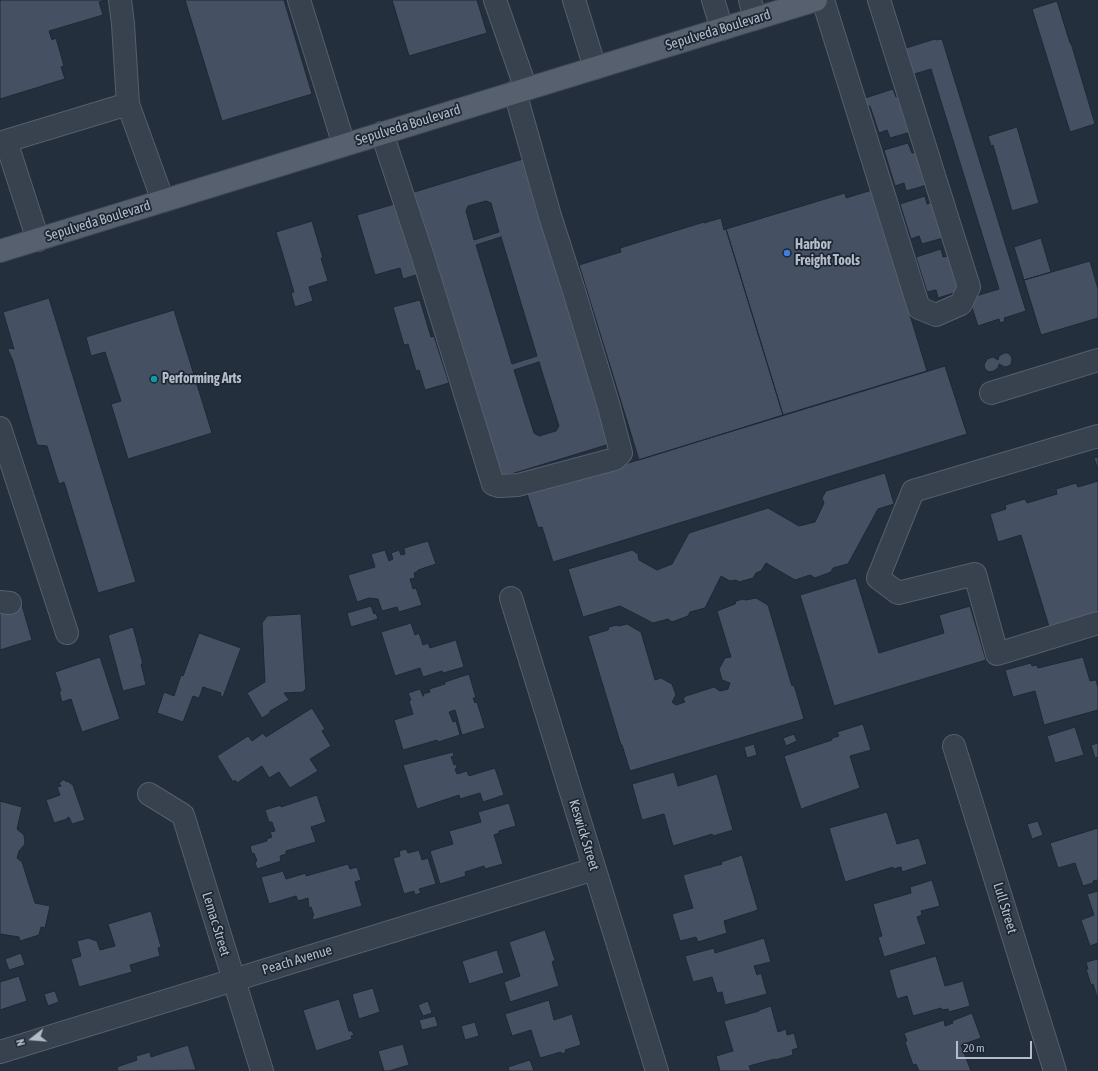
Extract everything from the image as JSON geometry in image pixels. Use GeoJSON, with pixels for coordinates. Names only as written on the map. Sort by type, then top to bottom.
{"type":"FeatureCollection","features":[{"type":"Feature","properties":{"kind":"main road","name":"Sepulveda Boulevard"},"geometry":{"type":"LineString","coordinates":[[0,251],[722,29],[752,9],[816,0]]}},
{"type":"Feature","properties":{"kind":"street"},"geometry":{"type":"LineString","coordinates":[[120,0],[128,104],[163,201]]}},
{"type":"Feature","properties":{"kind":"street"},"geometry":{"type":"LineString","coordinates":[[299,0],[344,145]]}},
{"type":"Feature","properties":{"kind":"street"},"geometry":{"type":"LineString","coordinates":[[382,133],[423,257],[493,484],[499,486],[518,485],[615,459],[621,453],[574,291],[550,216],[521,91],[495,0]]}},
{"type":"Feature","properties":{"kind":"street"},"geometry":{"type":"LineString","coordinates":[[574,0],[595,68]]}},
{"type":"Feature","properties":{"kind":"street"},"geometry":{"type":"LineString","coordinates":[[713,0],[722,29]]}},
{"type":"Feature","properties":{"kind":"street"},"geometry":{"type":"LineString","coordinates":[[823,0],[919,308],[936,315],[961,304],[969,288],[879,0]]}},
{"type":"Feature","properties":{"kind":"street"},"geometry":{"type":"LineString","coordinates":[[38,240],[6,141],[128,104]]}},
{"type":"Feature","properties":{"kind":"street"},"geometry":{"type":"LineString","coordinates":[[991,392],[1098,360]]}},
{"type":"Feature","properties":{"kind":"street"},"geometry":{"type":"LineString","coordinates":[[0,428],[67,633]]}},
{"type":"Feature","properties":{"kind":"street"},"geometry":{"type":"LineString","coordinates":[[1098,436],[913,491],[878,578],[898,593],[975,574],[998,654],[1098,623]]}},
{"type":"Feature","properties":{"kind":"street","name":"Keswick Street"},"geometry":{"type":"LineString","coordinates":[[511,598],[657,1071]]}},
{"type":"Feature","properties":{"kind":"street","name":"Lull Street"},"geometry":{"type":"LineString","coordinates":[[954,746],[1055,1071]]}},
{"type":"Feature","properties":{"kind":"street","name":"Lemac Street"},"geometry":{"type":"LineString","coordinates":[[148,794],[183,815],[262,1071]]}},
{"type":"Feature","properties":{"kind":"street","name":"Peach Avenue"},"geometry":{"type":"LineString","coordinates":[[0,1052],[594,869]]}},
{"type":"Feature","properties":{"kind":"building"},"geometry":{"type":"Polygon","coordinates":[[[0,0],[106,0],[99,2],[103,15],[49,31],[52,40],[56,38],[64,66],[61,67],[65,79],[0,99],[0,0]]]}},
{"type":"Feature","properties":{"kind":"building"},"geometry":{"type":"Polygon","coordinates":[[[185,0],[284,0],[312,94],[222,121],[185,0]]]}},
{"type":"Feature","properties":{"kind":"building"},"geometry":{"type":"Polygon","coordinates":[[[392,0],[477,0],[487,33],[409,56],[392,0]]]}},
{"type":"Feature","properties":{"kind":"building"},"geometry":{"type":"Polygon","coordinates":[[[1057,1],[1095,124],[1070,132],[1032,9],[1057,1]]]}},
{"type":"Feature","properties":{"kind":"building"},"geometry":{"type":"Polygon","coordinates":[[[935,39],[942,39],[1026,311],[1004,318],[1005,321],[1000,323],[999,319],[978,326],[969,298],[999,289],[931,69],[898,79],[889,56],[906,50],[906,48],[935,39]]]}},
{"type":"Feature","properties":{"kind":"building"},"geometry":{"type":"Polygon","coordinates":[[[893,89],[896,97],[900,95],[911,132],[890,138],[887,130],[879,133],[870,106],[864,107],[862,99],[893,89]]]}},
{"type":"Feature","properties":{"kind":"building"},"geometry":{"type":"Polygon","coordinates":[[[1017,127],[1039,203],[1012,211],[993,145],[991,146],[988,136],[1017,127]]]}},
{"type":"Feature","properties":{"kind":"building"},"geometry":{"type":"Polygon","coordinates":[[[908,143],[912,153],[918,152],[927,185],[906,191],[904,183],[895,186],[884,150],[908,143]]]}},
{"type":"Feature","properties":{"kind":"building"},"geometry":{"type":"Polygon","coordinates":[[[526,158],[613,443],[498,478],[411,193],[526,158]],[[486,201],[468,206],[466,211],[474,240],[499,232],[491,203],[486,201]],[[501,237],[476,245],[512,364],[537,356],[501,237]],[[539,362],[514,370],[534,433],[539,436],[556,431],[559,426],[539,362]]]}},
{"type":"Feature","properties":{"kind":"building"},"geometry":{"type":"Polygon","coordinates":[[[872,190],[927,371],[783,415],[726,229],[845,193],[846,198],[872,190]]]}},
{"type":"Feature","properties":{"kind":"building"},"geometry":{"type":"Polygon","coordinates":[[[925,196],[927,204],[932,202],[943,238],[922,244],[919,236],[911,239],[900,204],[925,196]]]}},
{"type":"Feature","properties":{"kind":"building"},"geometry":{"type":"Polygon","coordinates":[[[398,203],[396,207],[413,263],[416,263],[419,274],[403,279],[400,268],[375,275],[357,215],[398,203]]]}},
{"type":"Feature","properties":{"kind":"building"},"geometry":{"type":"Polygon","coordinates":[[[721,218],[724,230],[726,229],[783,415],[639,460],[579,265],[621,252],[620,248],[721,218]]]}},
{"type":"Feature","properties":{"kind":"building"},"geometry":{"type":"Polygon","coordinates":[[[312,221],[328,281],[309,287],[313,301],[295,307],[291,293],[294,292],[276,232],[312,221]]]}},
{"type":"Feature","properties":{"kind":"building"},"geometry":{"type":"Polygon","coordinates":[[[1041,238],[1051,272],[1024,280],[1014,247],[1041,238]]]}},
{"type":"Feature","properties":{"kind":"building"},"geometry":{"type":"Polygon","coordinates":[[[941,249],[943,257],[949,256],[960,291],[938,298],[936,290],[927,292],[916,257],[941,249]]]}},
{"type":"Feature","properties":{"kind":"building"},"geometry":{"type":"Polygon","coordinates":[[[1090,261],[1098,289],[1098,318],[1041,335],[1024,280],[1090,261]]]}},
{"type":"Feature","properties":{"kind":"building"},"geometry":{"type":"Polygon","coordinates":[[[49,298],[136,582],[98,593],[64,482],[59,484],[47,446],[37,445],[13,361],[8,350],[9,348],[14,349],[3,312],[49,298]]]}},
{"type":"Feature","properties":{"kind":"building"},"geometry":{"type":"Polygon","coordinates":[[[420,300],[431,337],[434,336],[449,383],[425,390],[419,370],[416,371],[408,344],[404,345],[393,307],[420,300]]]}},
{"type":"Feature","properties":{"kind":"building","name":"Performing Arts"},"geometry":{"type":"Polygon","coordinates":[[[174,310],[212,433],[128,459],[111,404],[121,401],[105,352],[91,356],[86,337],[174,310]]]}},
{"type":"Feature","properties":{"kind":"building"},"geometry":{"type":"Polygon","coordinates":[[[1004,353],[1008,353],[1011,356],[1011,365],[1005,367],[999,364],[998,368],[989,372],[985,369],[984,365],[987,359],[993,357],[998,360],[999,356],[1004,353]]]}},
{"type":"Feature","properties":{"kind":"building"},"geometry":{"type":"Polygon","coordinates":[[[945,366],[967,434],[553,562],[542,527],[538,528],[527,494],[945,366]]]}},
{"type":"Feature","properties":{"kind":"building"},"geometry":{"type":"Polygon","coordinates":[[[1098,457],[1098,470],[1094,458],[1098,457]]]}},
{"type":"Feature","properties":{"kind":"building"},"geometry":{"type":"Polygon","coordinates":[[[885,473],[894,504],[878,509],[848,564],[833,568],[831,572],[815,578],[810,575],[795,580],[766,563],[761,571],[756,573],[753,578],[739,582],[736,580],[730,581],[721,576],[705,608],[690,612],[688,616],[672,622],[668,619],[653,623],[620,606],[583,617],[568,569],[632,550],[638,554],[639,560],[657,570],[672,564],[689,533],[768,508],[799,526],[815,522],[824,503],[822,498],[826,491],[885,473]]]}},
{"type":"Feature","properties":{"kind":"building"},"geometry":{"type":"Polygon","coordinates":[[[1098,481],[1098,615],[1050,630],[1021,535],[998,542],[990,514],[1006,509],[1005,505],[1025,499],[1027,503],[1057,494],[1056,489],[1076,483],[1078,487],[1098,481]]]}},
{"type":"Feature","properties":{"kind":"building"},"geometry":{"type":"Polygon","coordinates":[[[428,541],[436,564],[418,570],[414,573],[415,578],[410,579],[413,589],[416,588],[422,605],[399,612],[397,607],[382,611],[378,599],[369,598],[357,602],[348,575],[375,567],[371,554],[385,550],[389,561],[393,559],[391,553],[399,550],[401,555],[405,554],[404,548],[428,541]]]}},
{"type":"Feature","properties":{"kind":"building"},"geometry":{"type":"Polygon","coordinates":[[[856,578],[879,653],[944,633],[939,615],[970,606],[986,660],[834,706],[800,595],[856,578]]]}},
{"type":"Feature","properties":{"kind":"building"},"geometry":{"type":"Polygon","coordinates":[[[756,598],[768,605],[792,686],[794,685],[804,719],[630,771],[588,636],[608,630],[609,627],[627,624],[641,632],[655,680],[661,678],[672,684],[676,695],[672,702],[676,705],[685,702],[683,699],[686,696],[714,687],[720,691],[728,689],[730,683],[722,680],[719,669],[725,658],[731,657],[717,611],[735,604],[736,601],[756,598]]]}},
{"type":"Feature","properties":{"kind":"building"},"geometry":{"type":"Polygon","coordinates":[[[21,602],[32,640],[0,650],[0,608],[21,602]]]}},
{"type":"Feature","properties":{"kind":"building"},"geometry":{"type":"Polygon","coordinates":[[[371,606],[378,619],[351,627],[347,613],[371,606]]]}},
{"type":"Feature","properties":{"kind":"building"},"geometry":{"type":"Polygon","coordinates":[[[301,614],[306,690],[304,690],[304,692],[284,693],[289,700],[270,711],[270,713],[262,718],[247,693],[265,682],[262,623],[267,616],[301,614]]]}},
{"type":"Feature","properties":{"kind":"building"},"geometry":{"type":"Polygon","coordinates":[[[411,623],[415,635],[419,633],[423,645],[428,643],[430,648],[456,640],[464,667],[443,673],[442,671],[423,677],[420,668],[395,676],[381,632],[411,623]]]}},
{"type":"Feature","properties":{"kind":"building"},"geometry":{"type":"Polygon","coordinates":[[[133,627],[143,664],[141,664],[146,685],[123,691],[108,635],[133,627]]]}},
{"type":"Feature","properties":{"kind":"building"},"geometry":{"type":"Polygon","coordinates":[[[199,633],[241,648],[223,697],[220,695],[221,693],[203,687],[199,698],[193,696],[183,722],[157,713],[164,692],[174,696],[181,675],[183,676],[199,633]]]}},
{"type":"Feature","properties":{"kind":"building"},"geometry":{"type":"Polygon","coordinates":[[[100,657],[120,719],[82,732],[71,699],[62,702],[59,691],[61,691],[55,672],[100,657]]]}},
{"type":"Feature","properties":{"kind":"building"},"geometry":{"type":"Polygon","coordinates":[[[1083,657],[1090,681],[1096,680],[1098,688],[1098,710],[1044,725],[1035,691],[1013,697],[1005,670],[1031,663],[1032,666],[1037,665],[1038,668],[1083,657]]]}},
{"type":"Feature","properties":{"kind":"building"},"geometry":{"type":"Polygon","coordinates":[[[469,674],[476,698],[473,698],[475,703],[477,702],[485,728],[462,735],[455,710],[449,712],[453,722],[456,721],[460,735],[403,750],[394,720],[413,714],[409,701],[411,700],[408,693],[420,689],[424,696],[423,694],[430,692],[429,689],[469,674]]]}},
{"type":"Feature","properties":{"kind":"building"},"geometry":{"type":"Polygon","coordinates":[[[312,708],[325,729],[322,731],[331,746],[310,759],[318,771],[290,788],[279,772],[269,778],[262,766],[237,783],[235,780],[233,782],[217,756],[248,736],[252,741],[263,733],[266,737],[312,708]]]}},
{"type":"Feature","properties":{"kind":"building"},"geometry":{"type":"Polygon","coordinates":[[[863,724],[871,750],[850,756],[860,788],[801,809],[784,756],[832,740],[832,738],[839,736],[837,732],[863,724]]]}},
{"type":"Feature","properties":{"kind":"building"},"geometry":{"type":"Polygon","coordinates":[[[1075,727],[1084,755],[1055,763],[1047,736],[1075,727]]]}},
{"type":"Feature","properties":{"kind":"building"},"geometry":{"type":"Polygon","coordinates":[[[794,734],[797,741],[786,746],[783,738],[794,734]]]}},
{"type":"Feature","properties":{"kind":"building"},"geometry":{"type":"Polygon","coordinates":[[[1098,743],[1098,757],[1095,758],[1091,745],[1098,743]]]}},
{"type":"Feature","properties":{"kind":"building"},"geometry":{"type":"Polygon","coordinates":[[[754,744],[757,755],[747,758],[744,747],[754,744]]]}},
{"type":"Feature","properties":{"kind":"building"},"geometry":{"type":"Polygon","coordinates":[[[453,752],[454,756],[451,757],[454,765],[456,764],[457,768],[455,769],[457,774],[467,771],[469,776],[495,768],[504,795],[483,802],[480,793],[460,799],[459,795],[417,809],[403,765],[453,752]]]}},
{"type":"Feature","properties":{"kind":"building"},"geometry":{"type":"Polygon","coordinates":[[[674,772],[678,786],[717,774],[733,830],[713,836],[712,834],[673,846],[664,814],[642,820],[632,784],[674,772]]]}},
{"type":"Feature","properties":{"kind":"building"},"geometry":{"type":"Polygon","coordinates":[[[64,779],[66,782],[67,781],[73,785],[85,820],[72,824],[69,817],[54,823],[46,800],[60,795],[57,787],[61,786],[59,783],[64,779]]]}},
{"type":"Feature","properties":{"kind":"building"},"geometry":{"type":"Polygon","coordinates":[[[317,795],[326,822],[311,827],[316,842],[286,851],[286,854],[280,856],[281,861],[257,869],[255,862],[257,861],[254,853],[252,854],[250,846],[267,841],[267,839],[272,837],[270,832],[275,831],[272,822],[269,822],[265,810],[281,805],[281,807],[317,795]]]}},
{"type":"Feature","properties":{"kind":"building"},"geometry":{"type":"Polygon","coordinates":[[[0,801],[22,807],[17,829],[24,835],[25,844],[19,851],[17,858],[22,862],[35,903],[50,906],[45,928],[41,927],[39,935],[20,941],[19,937],[0,934],[0,801]]]}},
{"type":"Feature","properties":{"kind":"building"},"geometry":{"type":"Polygon","coordinates":[[[509,803],[516,826],[499,831],[499,833],[494,835],[503,864],[485,869],[484,866],[465,872],[466,876],[440,884],[430,851],[453,844],[449,831],[481,822],[478,812],[509,803]]]}},
{"type":"Feature","properties":{"kind":"building"},"geometry":{"type":"Polygon","coordinates":[[[887,812],[897,844],[919,838],[927,864],[902,872],[901,867],[893,869],[893,867],[845,882],[829,828],[887,812]]]}},
{"type":"Feature","properties":{"kind":"building"},"geometry":{"type":"Polygon","coordinates":[[[1038,821],[1043,835],[1032,839],[1027,824],[1038,821]]]}},
{"type":"Feature","properties":{"kind":"building"},"geometry":{"type":"Polygon","coordinates":[[[1098,828],[1098,880],[1083,886],[1075,863],[1058,868],[1050,843],[1098,828]]]}},
{"type":"Feature","properties":{"kind":"building"},"geometry":{"type":"Polygon","coordinates":[[[406,849],[408,853],[419,850],[422,860],[428,858],[436,884],[419,889],[421,893],[415,895],[414,891],[404,894],[393,858],[400,856],[399,851],[406,849]]]}},
{"type":"Feature","properties":{"kind":"building"},"geometry":{"type":"Polygon","coordinates":[[[742,855],[758,910],[724,921],[727,933],[698,942],[696,937],[680,941],[672,914],[693,908],[683,875],[722,864],[721,862],[742,855]]]}},
{"type":"Feature","properties":{"kind":"building"},"geometry":{"type":"Polygon","coordinates":[[[348,864],[350,869],[357,867],[361,880],[355,882],[362,906],[313,920],[312,916],[314,916],[311,907],[309,908],[308,898],[298,901],[296,896],[269,904],[261,877],[283,871],[286,879],[306,873],[306,876],[348,864]]]}},
{"type":"Feature","properties":{"kind":"building"},"geometry":{"type":"Polygon","coordinates":[[[932,880],[940,906],[921,911],[922,915],[917,917],[926,944],[884,957],[878,937],[882,936],[873,904],[911,893],[910,887],[932,880]]]}},
{"type":"Feature","properties":{"kind":"building"},"geometry":{"type":"Polygon","coordinates":[[[1098,891],[1098,943],[1090,946],[1081,920],[1094,915],[1087,894],[1098,891]]]}},
{"type":"Feature","properties":{"kind":"building"},"geometry":{"type":"Polygon","coordinates":[[[151,911],[161,947],[158,948],[160,956],[130,965],[132,972],[79,987],[71,959],[81,956],[77,941],[88,938],[97,941],[100,950],[115,946],[108,924],[151,911]]]}},
{"type":"Feature","properties":{"kind":"building"},"geometry":{"type":"Polygon","coordinates":[[[545,930],[555,960],[552,962],[559,986],[510,1002],[504,982],[520,976],[509,942],[545,930]]]}},
{"type":"Feature","properties":{"kind":"building"},"geometry":{"type":"Polygon","coordinates":[[[764,938],[771,962],[754,966],[757,975],[761,973],[767,994],[725,1005],[722,992],[717,993],[712,977],[693,982],[685,956],[714,948],[715,953],[764,938]]]}},
{"type":"Feature","properties":{"kind":"building"},"geometry":{"type":"Polygon","coordinates":[[[497,950],[504,973],[469,984],[462,961],[497,950]]]}},
{"type":"Feature","properties":{"kind":"building"},"geometry":{"type":"Polygon","coordinates":[[[21,953],[25,965],[9,970],[5,959],[21,953]]]}},
{"type":"Feature","properties":{"kind":"building"},"geometry":{"type":"Polygon","coordinates":[[[936,956],[945,986],[963,981],[970,1006],[949,1012],[948,1009],[942,1010],[941,1008],[913,1016],[907,996],[897,999],[889,970],[936,956]]]}},
{"type":"Feature","properties":{"kind":"building"},"geometry":{"type":"Polygon","coordinates":[[[1098,959],[1098,1000],[1093,984],[1091,985],[1086,969],[1088,969],[1086,962],[1098,959]]]}},
{"type":"Feature","properties":{"kind":"building"},"geometry":{"type":"Polygon","coordinates":[[[19,976],[27,1001],[0,1010],[0,982],[19,976]]]}},
{"type":"Feature","properties":{"kind":"building"},"geometry":{"type":"Polygon","coordinates":[[[373,988],[380,1012],[359,1019],[352,994],[373,988]]]}},
{"type":"Feature","properties":{"kind":"building"},"geometry":{"type":"Polygon","coordinates":[[[55,991],[59,1002],[48,1006],[44,994],[55,991]]]}},
{"type":"Feature","properties":{"kind":"building"},"geometry":{"type":"Polygon","coordinates":[[[339,999],[349,1031],[352,1031],[354,1035],[351,1036],[352,1039],[316,1051],[303,1010],[339,999]]]}},
{"type":"Feature","properties":{"kind":"building"},"geometry":{"type":"Polygon","coordinates":[[[549,1000],[554,1020],[572,1014],[581,1045],[565,1050],[566,1052],[562,1054],[561,1052],[540,1058],[531,1030],[512,1036],[505,1014],[549,1000]]]}},
{"type":"Feature","properties":{"kind":"building"},"geometry":{"type":"Polygon","coordinates":[[[428,1001],[432,1013],[423,1016],[418,1005],[428,1001]]]}},
{"type":"Feature","properties":{"kind":"building"},"geometry":{"type":"Polygon","coordinates":[[[771,1006],[778,1032],[786,1029],[787,1035],[794,1033],[798,1048],[792,1050],[793,1055],[749,1066],[751,1071],[720,1071],[716,1056],[733,1051],[724,1021],[771,1006]]]}},
{"type":"Feature","properties":{"kind":"building"},"geometry":{"type":"Polygon","coordinates":[[[972,1013],[981,1038],[961,1045],[971,1071],[919,1071],[916,1064],[913,1065],[905,1042],[907,1041],[904,1033],[944,1020],[945,1026],[953,1023],[952,1021],[972,1013]]]}},
{"type":"Feature","properties":{"kind":"building"},"geometry":{"type":"Polygon","coordinates":[[[435,1016],[438,1026],[422,1030],[419,1020],[435,1016]]]}},
{"type":"Feature","properties":{"kind":"building"},"geometry":{"type":"Polygon","coordinates":[[[475,1022],[479,1036],[465,1040],[461,1026],[475,1022]]]}},
{"type":"Feature","properties":{"kind":"building"},"geometry":{"type":"Polygon","coordinates":[[[403,1044],[409,1065],[384,1071],[378,1051],[403,1044]]]}},
{"type":"Feature","properties":{"kind":"building"},"geometry":{"type":"Polygon","coordinates":[[[188,1045],[196,1070],[118,1071],[117,1067],[137,1060],[136,1056],[150,1052],[151,1057],[188,1045]]]}},
{"type":"Feature","properties":{"kind":"building"},"geometry":{"type":"Polygon","coordinates":[[[530,1060],[534,1071],[509,1071],[508,1067],[530,1060]]]}},
{"type":"Feature","properties":{"kind":"place","name":"Harbor Freight Tools"},"geometry":{"type":"Point","coordinates":[787,253]}},
{"type":"Feature","properties":{"kind":"place","name":"Performing Arts"},"geometry":{"type":"Point","coordinates":[154,379]}}]}
